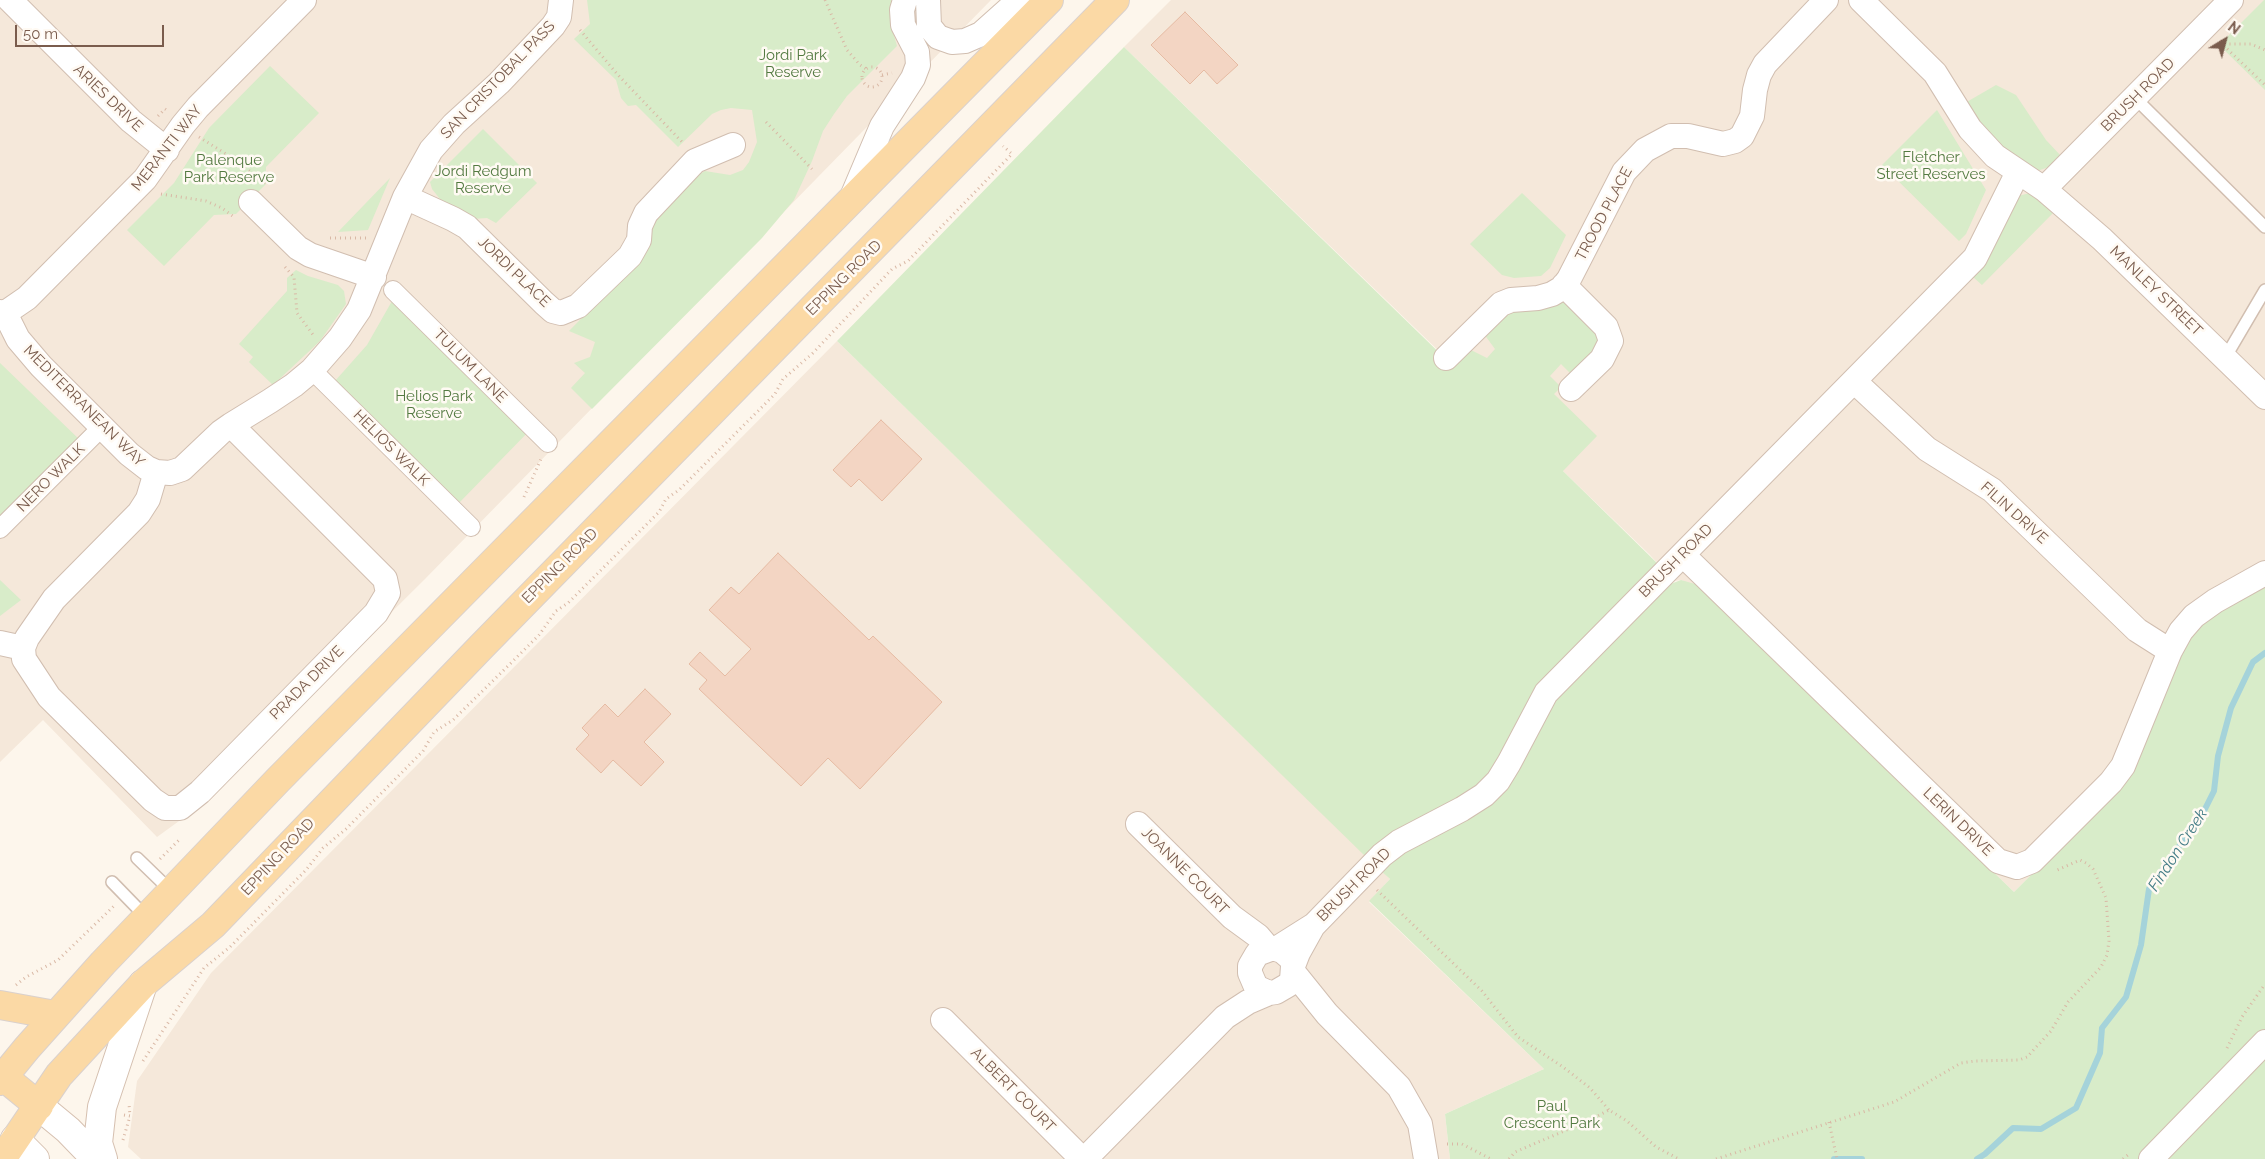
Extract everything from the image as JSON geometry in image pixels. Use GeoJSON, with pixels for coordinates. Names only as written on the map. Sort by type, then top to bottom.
{"type":"FeatureCollection","features":[{"type":"Feature","properties":{"kind":"main road"},"geometry":{"type":"LineString","coordinates":[[96,1159],[68,1130],[1,1077],[171,891],[1049,0]]}},
{"type":"Feature","properties":{"kind":"main road","name":"EPPING ROAD"},"geometry":{"type":"LineString","coordinates":[[6,1142],[39,1106],[69,1063],[143,984],[213,925],[317,816],[1115,0]]}},
{"type":"Feature","properties":{"kind":"main road"},"geometry":{"type":"LineString","coordinates":[[112,1153],[98,1143],[102,1108],[143,984]]}},
{"type":"Feature","properties":{"kind":"main road"},"geometry":{"type":"LineString","coordinates":[[6,999],[55,1016]]}},
{"type":"Feature","properties":{"kind":"main road"},"geometry":{"type":"LineString","coordinates":[[6,1142],[35,1159]]}},
{"type":"Feature","properties":{"kind":"street","name":"ARIES DRIVE"},"geometry":{"type":"LineString","coordinates":[[10,0],[131,121],[167,150]]}},
{"type":"Feature","properties":{"kind":"street","name":"MERANTI WAY"},"geometry":{"type":"LineString","coordinates":[[3,313],[27,298],[145,179],[198,107],[304,0]]}},
{"type":"Feature","properties":{"kind":"street","name":"SAN CRISTOBAL PASS"},"geometry":{"type":"LineString","coordinates":[[156,472],[170,473],[182,469],[212,440],[231,425],[294,385],[312,370],[345,331],[359,310],[383,283],[386,243],[406,197],[431,150],[442,136],[499,83],[553,26],[559,17],[561,0]]}},
{"type":"Feature","properties":{"kind":"street"},"geometry":{"type":"LineString","coordinates":[[850,201],[882,126],[913,78],[918,65],[917,52],[903,25],[902,10],[905,0]]}},
{"type":"Feature","properties":{"kind":"street"},"geometry":{"type":"LineString","coordinates":[[930,2],[929,26],[938,37],[952,42],[966,41],[980,34],[1019,0]]}},
{"type":"Feature","properties":{"kind":"street","name":"TROOD PLACE"},"geometry":{"type":"LineString","coordinates":[[1564,285],[1624,172],[1633,161],[1644,150],[1671,136],[1688,136],[1723,144],[1735,142],[1742,136],[1752,116],[1755,90],[1765,64],[1826,0]]}},
{"type":"Feature","properties":{"kind":"street","name":"MANLEY STREET"},"geometry":{"type":"LineString","coordinates":[[1861,0],[1935,73],[1970,129],[1995,156],[2044,189],[2102,238],[2265,397]]}},
{"type":"Feature","properties":{"kind":"street","name":"BRUSH ROAD"},"geometry":{"type":"LineString","coordinates":[[2044,189],[2231,0]]}},
{"type":"Feature","properties":{"kind":"street","name":"JORDI PLACE"},"geometry":{"type":"LineString","coordinates":[[406,197],[467,227],[544,303],[553,311],[561,313],[578,306],[630,256],[639,240],[640,226],[646,212],[695,161],[733,145]]}},
{"type":"Feature","properties":{"kind":"street","name":"BRUSH ROAD"},"geometry":{"type":"LineString","coordinates":[[1226,1017],[1262,957],[1314,924],[1382,855],[1399,842],[1462,809],[1484,795],[1498,781],[1510,763],[1546,693],[1975,258],[2018,172]]}},
{"type":"Feature","properties":{"kind":"street"},"geometry":{"type":"LineString","coordinates":[[251,202],[298,248],[310,255],[383,283]]}},
{"type":"Feature","properties":{"kind":"street","name":"TULUM LANE"},"geometry":{"type":"LineString","coordinates":[[383,283],[548,443]]}},
{"type":"Feature","properties":{"kind":"street"},"geometry":{"type":"LineString","coordinates":[[1446,358],[1501,304],[1511,300],[1538,298],[1552,294],[1564,285],[1606,327],[1611,341],[1602,359],[1571,389]]}},
{"type":"Feature","properties":{"kind":"street","name":"MEDITERRANEAN WAY"},"geometry":{"type":"LineString","coordinates":[[3,313],[28,353],[138,462],[156,472]]}},
{"type":"Feature","properties":{"kind":"street","name":"HELIOS WALK"},"geometry":{"type":"LineString","coordinates":[[312,370],[470,527]]}},
{"type":"Feature","properties":{"kind":"street","name":"FILIN DRIVE"},"geometry":{"type":"LineString","coordinates":[[1854,381],[1927,449],[1992,490],[2137,630],[2170,652]]}},
{"type":"Feature","properties":{"kind":"street","name":"PRADA DRIVE"},"geometry":{"type":"LineString","coordinates":[[11,645],[9,662],[15,673],[25,683],[48,697],[153,800],[165,808],[180,808],[200,792],[382,605],[388,593],[385,580],[231,425]]}},
{"type":"Feature","properties":{"kind":"street","name":"NERO WALK"},"geometry":{"type":"LineString","coordinates":[[0,529],[102,427]]}},
{"type":"Feature","properties":{"kind":"street"},"geometry":{"type":"LineString","coordinates":[[11,645],[13,633],[22,622],[54,599],[139,513],[148,500],[156,472]]}},
{"type":"Feature","properties":{"kind":"street","name":"LERIN DRIVE"},"geometry":{"type":"LineString","coordinates":[[1682,555],[1998,861],[2017,867],[2029,863]]}},
{"type":"Feature","properties":{"kind":"street"},"geometry":{"type":"LineString","coordinates":[[2029,863],[2110,782],[2122,766],[2170,652],[2181,631],[2194,616],[2216,601],[2265,574]]}},
{"type":"Feature","properties":{"kind":"street","name":"JOANNE COURT"},"geometry":{"type":"LineString","coordinates":[[1138,824],[1232,917],[1246,926],[1262,957]]}},
{"type":"Feature","properties":{"kind":"street","name":"BRUSH ROAD"},"geometry":{"type":"LineString","coordinates":[[1294,970],[1314,924]]}},
{"type":"Feature","properties":{"kind":"street"},"geometry":{"type":"LineString","coordinates":[[1327,1014],[1310,1005],[1256,986],[1262,957],[1287,955],[1294,970],[1327,1014],[1385,1072],[1404,1095],[1420,1124],[1426,1159]]}},
{"type":"Feature","properties":{"kind":"street"},"geometry":{"type":"LineString","coordinates":[[1273,992],[1288,986],[1294,970]]}},
{"type":"Feature","properties":{"kind":"street","name":"BRUSH ROAD"},"geometry":{"type":"LineString","coordinates":[[1084,1159],[1226,1017],[1248,1002],[1273,992]]}},
{"type":"Feature","properties":{"kind":"street","name":"ALBERT COURT"},"geometry":{"type":"LineString","coordinates":[[943,1020],[1084,1159]]}},
{"type":"Feature","properties":{"kind":"street"},"geometry":{"type":"LineString","coordinates":[[2151,1159],[2265,1042]]}},
{"type":"Feature","properties":{"kind":"lane"},"geometry":{"type":"LineString","coordinates":[[2135,98],[2265,227]]}},
{"type":"Feature","properties":{"kind":"lane"},"geometry":{"type":"LineString","coordinates":[[2225,358],[2265,290]]}},
{"type":"Feature","properties":{"kind":"lane"},"geometry":{"type":"LineString","coordinates":[[137,858],[171,891]]}},
{"type":"Feature","properties":{"kind":"lane"},"geometry":{"type":"LineString","coordinates":[[112,882],[146,917]]}},
{"type":"Feature","properties":{"kind":"path"},"geometry":{"type":"LineString","coordinates":[[825,0],[847,50],[866,69],[876,68],[882,75],[879,84],[870,87],[865,84],[862,78],[866,69]]}},
{"type":"Feature","properties":{"kind":"path"},"geometry":{"type":"LineString","coordinates":[[580,30],[618,75],[684,145]]}},
{"type":"Feature","properties":{"kind":"path"},"geometry":{"type":"LineString","coordinates":[[2265,50],[2251,44],[2229,44],[2219,41],[2265,85]]}},
{"type":"Feature","properties":{"kind":"path"},"geometry":{"type":"LineString","coordinates":[[157,117],[165,109],[183,125],[234,158],[272,190]]}},
{"type":"Feature","properties":{"kind":"path"},"geometry":{"type":"LineString","coordinates":[[766,122],[812,169]]}},
{"type":"Feature","properties":{"kind":"path"},"geometry":{"type":"LineString","coordinates":[[140,1064],[204,968],[230,947],[306,870],[323,848],[346,829],[423,751],[434,732],[454,720],[539,634],[556,611],[568,603],[658,512],[666,499],[679,490],[768,400],[784,379],[814,353],[892,269],[908,261],[1012,154],[988,131]]}},
{"type":"Feature","properties":{"kind":"path"},"geometry":{"type":"LineString","coordinates":[[145,179],[160,194],[206,201],[222,208],[239,222]]}},
{"type":"Feature","properties":{"kind":"path"},"geometry":{"type":"LineString","coordinates":[[329,238],[366,238],[386,243]]}},
{"type":"Feature","properties":{"kind":"path"},"geometry":{"type":"LineString","coordinates":[[280,263],[294,277],[297,313],[314,335],[308,341]]}},
{"type":"Feature","properties":{"kind":"path"},"geometry":{"type":"LineString","coordinates":[[149,870],[181,838]]}},
{"type":"Feature","properties":{"kind":"path"},"geometry":{"type":"LineString","coordinates":[[1716,1159],[1894,1102],[1962,1063],[2019,1060],[2027,1057],[2051,1032],[2068,1002],[2101,967],[2107,955],[2109,928],[2106,898],[2093,869],[2086,863],[2080,860],[2044,874],[2029,863]]}},
{"type":"Feature","properties":{"kind":"path"},"geometry":{"type":"LineString","coordinates":[[1377,890],[1482,991],[1518,1037],[1563,1067],[1590,1088],[1609,1110],[1632,1125],[1656,1147],[1680,1159]]}},
{"type":"Feature","properties":{"kind":"path"},"geometry":{"type":"LineString","coordinates":[[6,999],[18,982],[58,960],[74,948],[125,895]]}},
{"type":"Feature","properties":{"kind":"path"},"geometry":{"type":"LineString","coordinates":[[112,1153],[130,1116],[129,1099]]}},
{"type":"Feature","properties":{"kind":"path"},"geometry":{"type":"LineString","coordinates":[[102,1108],[130,1116]]}},
{"type":"Feature","properties":{"kind":"path"},"geometry":{"type":"LineString","coordinates":[[1509,1159],[1515,1152],[1609,1110]]}},
{"type":"Feature","properties":{"kind":"path"},"geometry":{"type":"LineString","coordinates":[[1829,1122],[1837,1159]]}},
{"type":"Feature","properties":{"kind":"path"},"geometry":{"type":"LineString","coordinates":[[1447,1144],[1462,1144],[1491,1159]]}},
{"type":"Feature","properties":{"kind":"shaded area"},"geometry":{"type":"Polygon","coordinates":[[[0,0],[991,0],[425,579],[186,816],[157,837],[43,720],[0,762],[0,0]]]}},
{"type":"Feature","properties":{"kind":"shaded area"},"geometry":{"type":"Polygon","coordinates":[[[1171,0],[2265,0],[2265,583],[2119,787],[2014,892],[1703,590],[1681,580],[1674,581],[1649,554],[1124,47],[1171,0]]]}},
{"type":"Feature","properties":{"kind":"shaded area"},"geometry":{"type":"Polygon","coordinates":[[[837,341],[1390,879],[1369,902],[1544,1069],[1445,1114],[1450,1159],[141,1159],[128,1147],[137,1081],[211,973],[837,341]]]}},
{"type":"Feature","properties":{"kind":"green space","name":"Jordi Park Reserve"},"geometry":{"type":"Polygon","coordinates":[[[587,0],[892,0],[890,13],[897,46],[847,96],[834,114],[823,131],[794,200],[762,238],[592,409],[571,388],[585,373],[574,363],[590,357],[595,342],[569,331],[635,264],[649,227],[657,213],[693,178],[705,171],[730,175],[743,170],[749,162],[757,142],[752,110],[731,108],[712,114],[678,147],[636,105],[628,106],[621,98],[616,80],[574,39],[590,24],[587,0]]]}},
{"type":"Feature","properties":{"kind":"green space"},"geometry":{"type":"Polygon","coordinates":[[[2265,0],[2265,90],[2219,45],[2265,0]]]}},
{"type":"Feature","properties":{"kind":"green space"},"geometry":{"type":"Polygon","coordinates":[[[1124,47],[1453,366],[1469,349],[1487,358],[1495,349],[1484,334],[1506,313],[1562,301],[1570,303],[1603,341],[1573,376],[1561,364],[1550,376],[1561,387],[1554,394],[1597,436],[1563,471],[1658,564],[1535,689],[1489,774],[1479,785],[1465,795],[1393,832],[1365,856],[837,341],[1124,47]]]}},
{"type":"Feature","properties":{"kind":"green space","name":"Palenque Park Reserve"},"geometry":{"type":"Polygon","coordinates":[[[270,66],[319,113],[266,167],[266,184],[236,214],[214,215],[164,266],[127,230],[174,183],[209,128],[270,66]]]}},
{"type":"Feature","properties":{"kind":"green space","name":"Fletcher Street Reserves"},"geometry":{"type":"Polygon","coordinates":[[[1996,85],[2016,95],[2046,140],[2061,156],[2049,167],[2037,171],[2000,149],[1965,103],[1996,85]]]}},
{"type":"Feature","properties":{"kind":"green space","name":"Fletcher Street Reserves"},"geometry":{"type":"Polygon","coordinates":[[[1937,110],[1986,190],[1966,234],[1959,241],[1882,165],[1937,110]]]}},
{"type":"Feature","properties":{"kind":"green space","name":"Jordi Redgum Reserve"},"geometry":{"type":"Polygon","coordinates":[[[483,129],[537,183],[496,223],[487,218],[473,219],[444,204],[432,189],[430,182],[483,129]]]}},
{"type":"Feature","properties":{"kind":"green space"},"geometry":{"type":"Polygon","coordinates":[[[390,178],[368,230],[338,232],[390,178]]]}},
{"type":"Feature","properties":{"kind":"green space"},"geometry":{"type":"Polygon","coordinates":[[[1522,193],[1566,235],[1550,268],[1541,276],[1514,278],[1502,275],[1470,244],[1522,193]]]}},
{"type":"Feature","properties":{"kind":"green space","name":"Fletcher Street Reserves"},"geometry":{"type":"Polygon","coordinates":[[[2030,193],[2056,210],[1982,285],[1972,276],[2018,196],[2030,193]]]}},
{"type":"Feature","properties":{"kind":"green space"},"geometry":{"type":"Polygon","coordinates":[[[296,270],[308,276],[338,285],[344,291],[346,304],[320,341],[273,385],[249,362],[253,357],[239,344],[287,291],[287,278],[296,270]]]}},
{"type":"Feature","properties":{"kind":"green space","name":"Helios Park Reserve"},"geometry":{"type":"Polygon","coordinates":[[[396,294],[532,428],[458,504],[335,381],[367,345],[396,294]]]}},
{"type":"Feature","properties":{"kind":"green space"},"geometry":{"type":"Polygon","coordinates":[[[0,363],[82,442],[0,525],[0,363]]]}},
{"type":"Feature","properties":{"kind":"green space"},"geometry":{"type":"Polygon","coordinates":[[[0,580],[21,600],[0,616],[0,580]]]}},
{"type":"Feature","properties":{"kind":"green space","name":"Paul Crescent Park"},"geometry":{"type":"Polygon","coordinates":[[[1681,580],[1695,584],[1703,590],[2014,892],[2119,787],[2179,651],[2200,623],[2265,583],[2265,1029],[2138,1159],[1450,1159],[1445,1114],[1544,1069],[1369,901],[1390,879],[1381,871],[1405,851],[1482,811],[1494,801],[1554,700],[1668,585],[1681,580]]]}},
{"type":"Feature","properties":{"kind":"green space"},"geometry":{"type":"Polygon","coordinates":[[[2265,1057],[2265,1159],[2164,1159],[2265,1057]]]}},
{"type":"Feature","properties":{"kind":"building"},"geometry":{"type":"Polygon","coordinates":[[[1185,12],[1238,65],[1217,84],[1204,70],[1190,84],[1151,45],[1185,12]]]}},
{"type":"Feature","properties":{"kind":"building"},"geometry":{"type":"Polygon","coordinates":[[[881,420],[922,459],[882,501],[859,479],[851,487],[833,470],[881,420]]]}},
{"type":"Feature","properties":{"kind":"building"},"geometry":{"type":"Polygon","coordinates":[[[778,553],[869,640],[873,636],[942,702],[860,789],[828,758],[801,786],[699,689],[707,680],[689,664],[700,652],[725,676],[751,649],[709,610],[731,587],[739,594],[778,553]]]}},
{"type":"Feature","properties":{"kind":"building"},"geometry":{"type":"Polygon","coordinates":[[[645,689],[671,714],[644,742],[664,762],[641,786],[613,760],[601,773],[576,749],[589,735],[582,728],[605,704],[618,717],[645,689]]]}},
{"type":"Feature","properties":{"kind":"waterway","name":"Findon Creek"},"geometry":{"type":"LineString","coordinates":[[1977,1159],[2013,1128],[2041,1129],[2076,1108],[2100,1053],[2102,1028],[2126,997],[2141,945],[2149,889],[2204,811],[2214,791],[2218,756],[2231,708],[2253,662],[2265,653]]}},
{"type":"Feature","properties":{"kind":"waterway","name":"Findon Creek"},"geometry":{"type":"LineString","coordinates":[[1834,1159],[1862,1159]]}}]}
